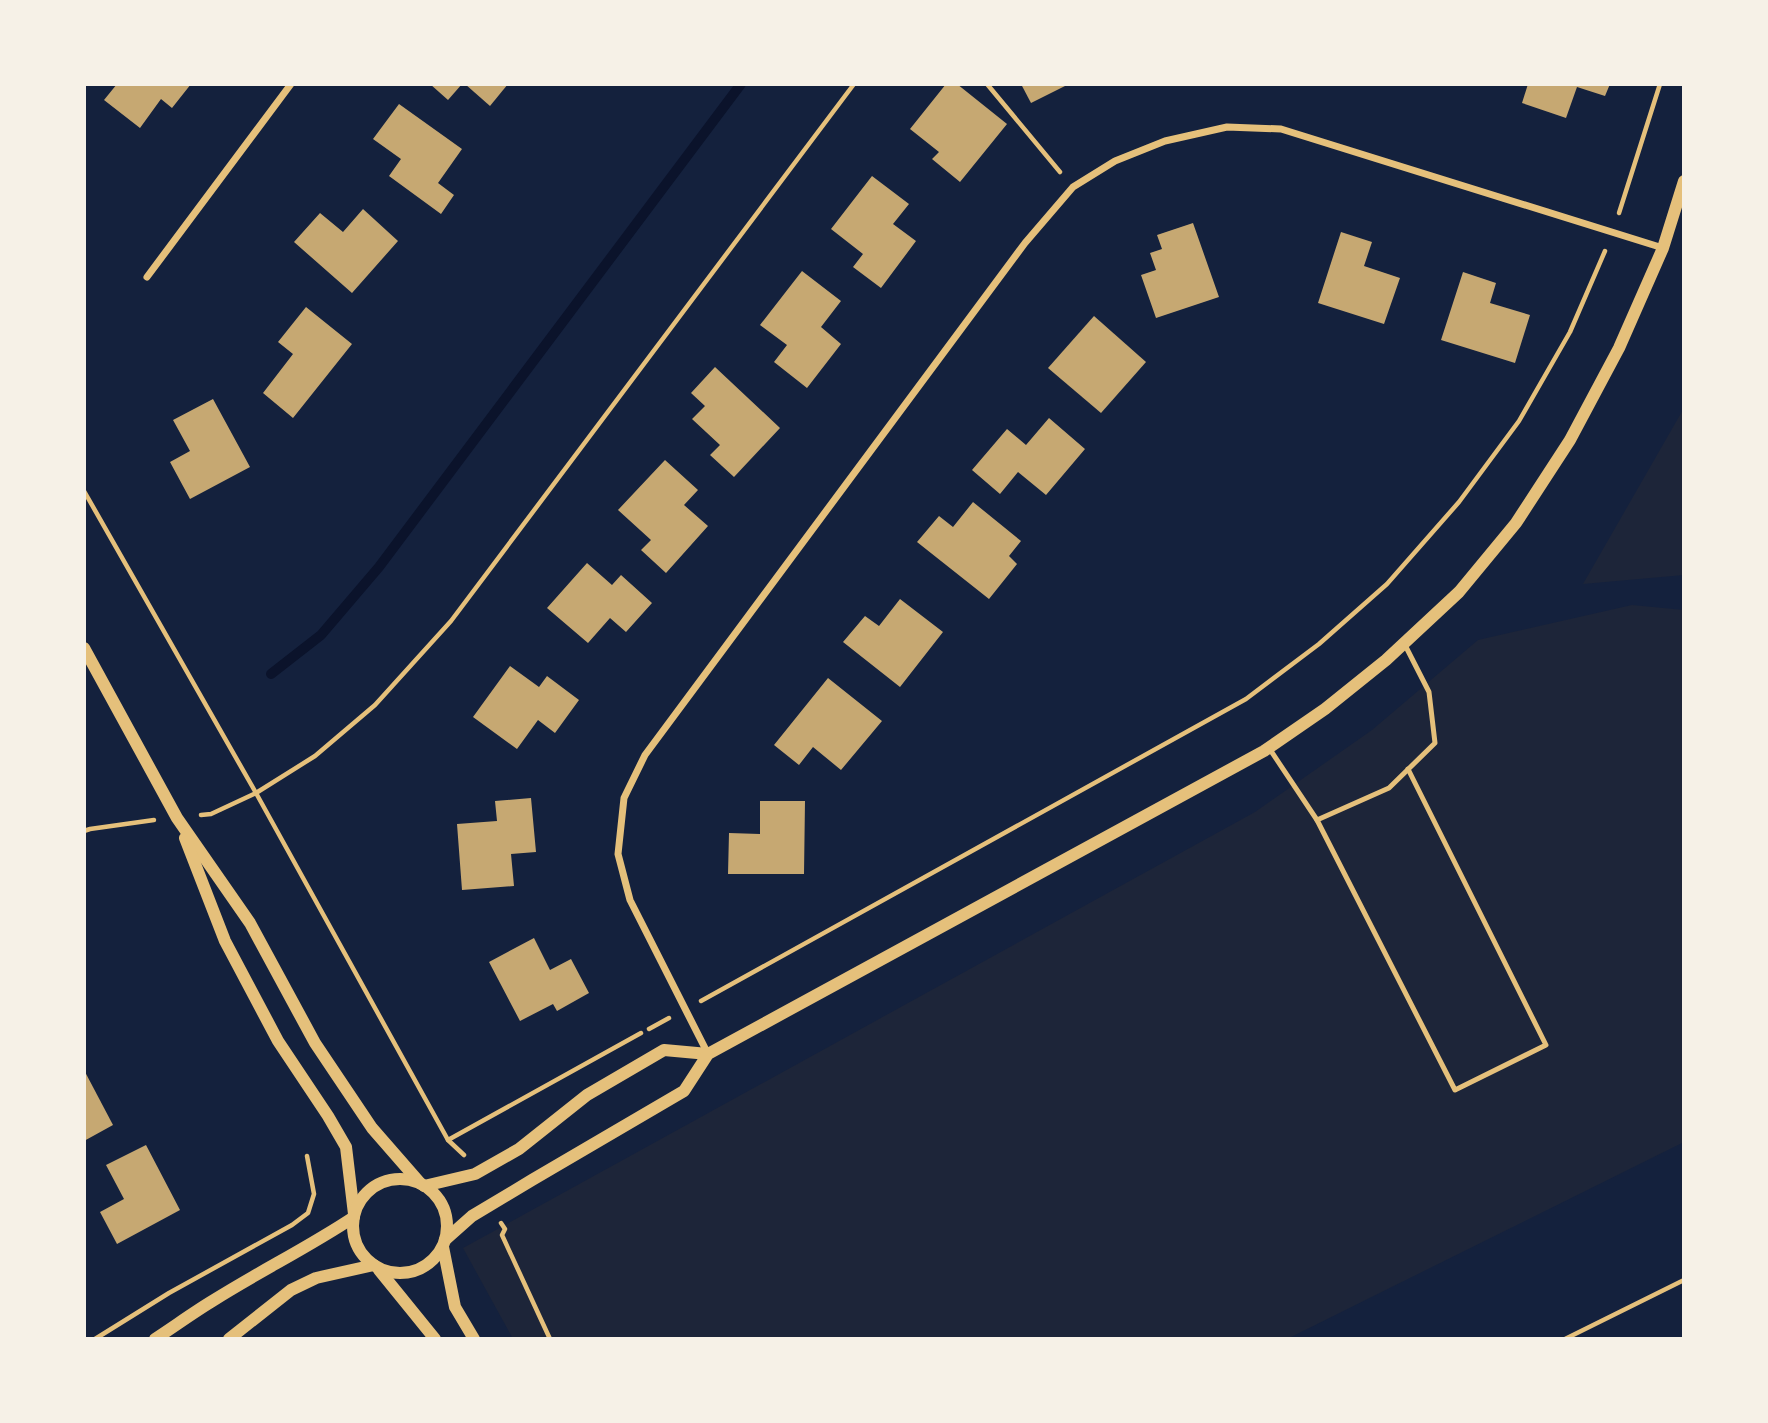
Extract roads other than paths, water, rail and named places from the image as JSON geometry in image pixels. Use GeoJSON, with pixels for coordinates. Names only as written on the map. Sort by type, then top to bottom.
{"type":"FeatureCollection","features":[{"type":"Feature","properties":{"kind":"street"},"geometry":{"type":"LineString","coordinates":[[147,277],[291,84]]}},
{"type":"Feature","properties":{"kind":"street"},"geometry":{"type":"LineString","coordinates":[[708,1054],[630,900],[618,854],[624,798],[645,755],[1024,243],[1073,187],[1115,161],[1165,142],[1227,127],[1281,129],[1663,248]]}},
{"type":"Feature","properties":{"kind":"street"},"geometry":{"type":"LineString","coordinates":[[229,1339],[291,1290],[316,1278],[375,1266],[391,1272],[405,1273],[420,1269],[432,1261],[444,1244],[472,1216],[684,1091],[708,1054],[1269,748],[1325,709],[1386,660],[1459,592],[1516,523],[1570,440],[1619,348],[1663,248],[1684,181]]}},
{"type":"Feature","properties":{"kind":"street"},"geometry":{"type":"LineString","coordinates":[[84,648],[177,818],[250,923],[315,1043],[373,1128],[443,1205],[447,1220],[444,1244],[456,1307],[474,1339]]}},
{"type":"Feature","properties":{"kind":"street"},"geometry":{"type":"LineString","coordinates":[[177,818],[225,941],[278,1041],[346,1147],[354,1216],[353,1230],[357,1245],[365,1258],[375,1266],[435,1339]]}},
{"type":"Feature","properties":{"kind":"street"},"geometry":{"type":"LineString","coordinates":[[155,1339],[214,1300],[320,1240],[354,1216],[362,1199],[373,1188],[388,1181],[404,1179],[422,1184],[475,1174],[519,1149],[587,1095],[664,1049],[708,1054]]}},
{"type":"Feature","properties":{"kind":"lane"},"geometry":{"type":"LineString","coordinates":[[1317,820],[1389,788],[1435,743],[1429,692],[1404,643]]}},
{"type":"Feature","properties":{"kind":"lane"},"geometry":{"type":"LineString","coordinates":[[1269,748],[1317,820],[1455,1090],[1546,1045],[1408,769]]}},
{"type":"Feature","properties":{"kind":"waterway"},"geometry":{"type":"LineString","coordinates":[[271,674],[321,635],[379,567],[741,84]]}}]}
